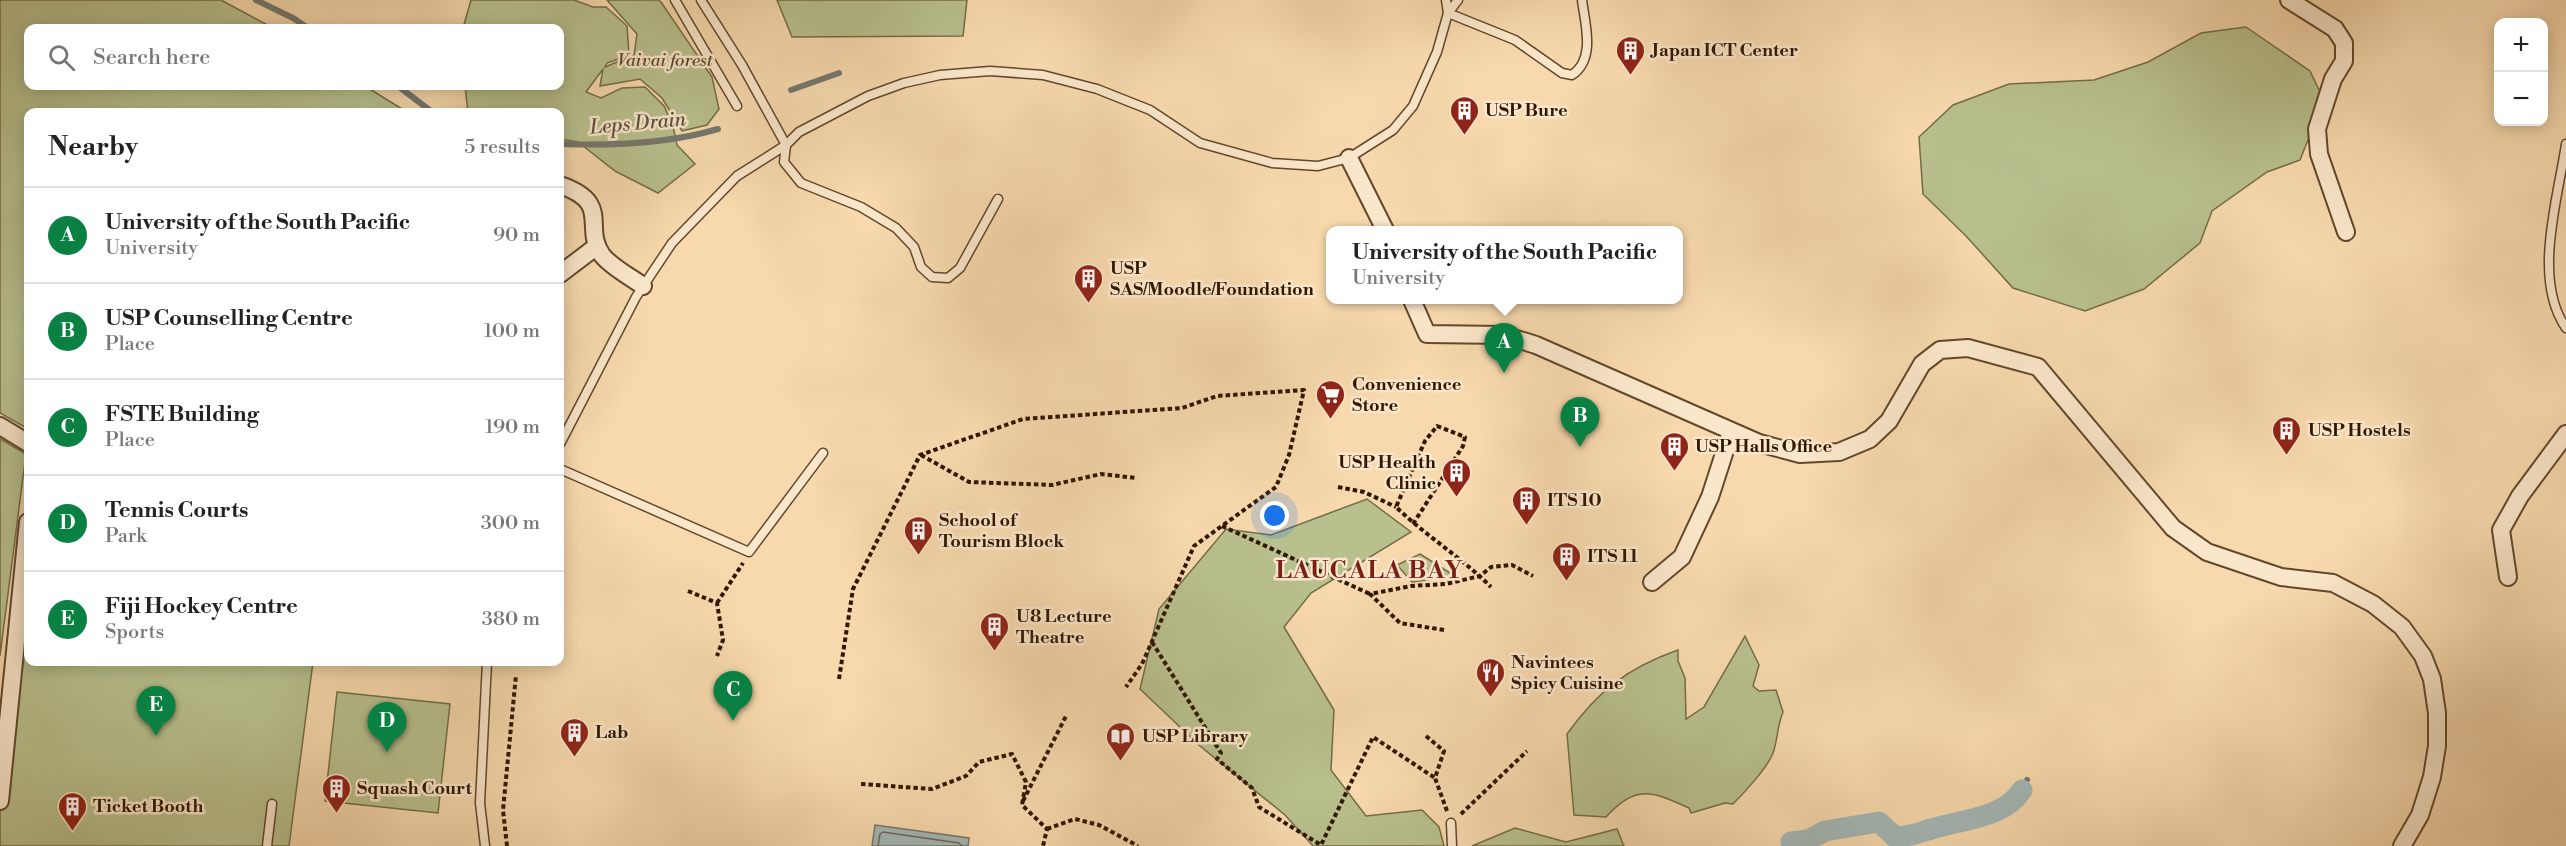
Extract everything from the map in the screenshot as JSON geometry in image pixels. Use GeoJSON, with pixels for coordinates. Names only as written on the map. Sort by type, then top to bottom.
{"type":"FeatureCollection","features":[{"type":"Feature","properties":{"kind":"street"},"geometry":{"type":"LineString","coordinates":[[2289,0],[2335,29],[2344,43],[2344,61],[2333,79],[2317,129],[2319,154],[2346,232]]}},
{"type":"Feature","properties":{"kind":"street"},"geometry":{"type":"LineString","coordinates":[[1349,158],[1382,226]]}},
{"type":"Feature","properties":{"kind":"street"},"geometry":{"type":"LineString","coordinates":[[564,186],[579,193],[593,211],[597,246],[603,257],[643,286]]}},
{"type":"Feature","properties":{"kind":"street"},"geometry":{"type":"LineString","coordinates":[[564,271],[597,246]]}},
{"type":"Feature","properties":{"kind":"street"},"geometry":{"type":"LineString","coordinates":[[1414,304],[1427,333],[1504,335],[1536,345],[1593,368],[1759,444],[1800,454],[1839,452],[1870,439],[1889,421],[1922,364],[1941,350],[1968,348],[2038,366],[2173,528],[2207,552],[2282,577],[2333,583],[2373,604],[2402,627],[2423,656],[2432,679],[2437,724],[2432,777],[2421,815],[2402,846]]}},
{"type":"Feature","properties":{"kind":"street"},"geometry":{"type":"LineString","coordinates":[[0,426],[24,441]]}},
{"type":"Feature","properties":{"kind":"street"},"geometry":{"type":"LineString","coordinates":[[1652,582],[1682,557],[1710,497],[1731,432]]}},
{"type":"Feature","properties":{"kind":"street"},"geometry":{"type":"LineString","coordinates":[[2508,577],[2501,530],[2520,496],[2566,434]]}},
{"type":"Feature","properties":{"kind":"street"},"geometry":{"type":"LineString","coordinates":[[0,801],[24,562]]}},
{"type":"Feature","properties":{"kind":"lane"},"geometry":{"type":"LineString","coordinates":[[675,0],[737,106]]}},
{"type":"Feature","properties":{"kind":"lane"},"geometry":{"type":"LineString","coordinates":[[701,0],[742,65],[786,145],[784,162],[801,183],[861,207],[896,228],[914,247],[921,267],[932,277],[948,278],[960,268],[998,199]]}},
{"type":"Feature","properties":{"kind":"lane"},"geometry":{"type":"LineString","coordinates":[[1446,0],[1448,13]]}},
{"type":"Feature","properties":{"kind":"lane"},"geometry":{"type":"LineString","coordinates":[[564,436],[643,286],[672,243],[737,176],[786,145],[799,132],[868,96],[904,83],[940,75],[1016,71],[1071,81],[1097,89],[1150,110],[1200,143],[1272,163],[1318,166],[1349,158],[1393,130],[1413,106],[1427,78],[1448,13],[1458,0]]}},
{"type":"Feature","properties":{"kind":"lane"},"geometry":{"type":"LineString","coordinates":[[1448,13],[1515,40],[1562,72],[1572,75],[1581,69],[1588,46],[1581,0]]}},
{"type":"Feature","properties":{"kind":"lane"},"geometry":{"type":"LineString","coordinates":[[2566,144],[2547,269],[2557,315],[2566,328]]}},
{"type":"Feature","properties":{"kind":"lane"},"geometry":{"type":"LineString","coordinates":[[564,471],[749,552],[823,453]]}},
{"type":"Feature","properties":{"kind":"lane"},"geometry":{"type":"LineString","coordinates":[[485,846],[480,803],[487,666]]}},
{"type":"Feature","properties":{"kind":"lane"},"geometry":{"type":"LineString","coordinates":[[267,846],[272,804]]}},
{"type":"Feature","properties":{"kind":"lane"},"geometry":{"type":"LineString","coordinates":[[1451,824],[1452,846]]}},
{"type":"Feature","properties":{"kind":"path"},"geometry":{"type":"LineString","coordinates":[[839,679],[853,589],[920,455],[1023,419],[1182,408],[1217,396],[1304,390],[1289,455],[1276,487],[1194,546],[1142,664],[1126,687]]}},
{"type":"Feature","properties":{"kind":"path"},"geometry":{"type":"LineString","coordinates":[[1396,507],[1425,441],[1437,426],[1465,437],[1463,446],[1413,524]]}},
{"type":"Feature","properties":{"kind":"path"},"geometry":{"type":"LineString","coordinates":[[920,455],[969,482],[1052,485],[1101,474],[1136,478]]}},
{"type":"Feature","properties":{"kind":"path"},"geometry":{"type":"LineString","coordinates":[[1338,487],[1364,492],[1396,507],[1413,524],[1444,544],[1491,586]]}},
{"type":"Feature","properties":{"kind":"path"},"geometry":{"type":"LineString","coordinates":[[1222,526],[1370,594],[1400,623],[1444,630]]}},
{"type":"Feature","properties":{"kind":"path"},"geometry":{"type":"LineString","coordinates":[[717,656],[723,640],[717,603],[749,552]]}},
{"type":"Feature","properties":{"kind":"path"},"geometry":{"type":"LineString","coordinates":[[1370,594],[1411,586],[1446,584],[1480,576],[1491,567],[1512,565],[1533,576]]}},
{"type":"Feature","properties":{"kind":"path"},"geometry":{"type":"LineString","coordinates":[[688,591],[717,603]]}},
{"type":"Feature","properties":{"kind":"path"},"geometry":{"type":"LineString","coordinates":[[1152,642],[1221,753],[1217,759],[1252,788],[1259,807],[1321,845],[1373,737],[1435,778],[1451,824],[1527,751]]}},
{"type":"Feature","properties":{"kind":"path"},"geometry":{"type":"LineString","coordinates":[[507,846],[503,810],[516,675]]}},
{"type":"Feature","properties":{"kind":"path"},"geometry":{"type":"LineString","coordinates":[[1022,805],[1066,716]]}},
{"type":"Feature","properties":{"kind":"path"},"geometry":{"type":"LineString","coordinates":[[1426,736],[1444,751],[1435,778]]}},
{"type":"Feature","properties":{"kind":"path"},"geometry":{"type":"LineString","coordinates":[[861,784],[932,789],[966,776],[979,762],[1012,754],[1026,782],[1022,805]]}},
{"type":"Feature","properties":{"kind":"path"},"geometry":{"type":"LineString","coordinates":[[1022,805],[1047,829]]}},
{"type":"Feature","properties":{"kind":"path"},"geometry":{"type":"LineString","coordinates":[[1047,829],[1075,819],[1099,825],[1138,846]]}},
{"type":"Feature","properties":{"kind":"path"},"geometry":{"type":"LineString","coordinates":[[1043,846],[1047,829]]}},
{"type":"Feature","properties":{"kind":"green space"},"geometry":{"type":"Polygon","coordinates":[[[0,0],[221,0],[266,24],[24,24],[24,90],[371,90],[401,108],[24,108],[24,427],[0,413],[0,0]]]}},
{"type":"Feature","properties":{"kind":"green space","name":"Vaivai forest"},"geometry":{"type":"Polygon","coordinates":[[[471,0],[574,0],[593,7],[606,7],[627,26],[629,55],[607,63],[605,67],[634,55],[637,34],[607,0],[658,0],[712,77],[719,109],[707,125],[682,131],[662,98],[640,79],[600,86],[603,69],[586,92],[601,98],[622,88],[645,87],[664,106],[673,126],[677,145],[695,164],[658,193],[615,171],[578,142],[564,140],[564,108],[468,108],[465,90],[564,90],[564,24],[464,24],[471,0]]]}},
{"type":"Feature","properties":{"kind":"green space"},"geometry":{"type":"Polygon","coordinates":[[[777,0],[967,0],[963,36],[792,37],[777,0]]]}},
{"type":"Feature","properties":{"kind":"green space"},"geometry":{"type":"Polygon","coordinates":[[[2246,27],[2310,71],[2321,94],[2318,115],[2300,160],[2267,172],[2212,211],[2200,243],[2144,289],[2085,311],[2013,288],[1966,236],[1923,194],[1919,137],[1953,105],[2009,84],[2094,80],[2148,62],[2201,33],[2246,27]]]}},
{"type":"Feature","properties":{"kind":"green space"},"geometry":{"type":"Polygon","coordinates":[[[0,439],[24,453],[24,470],[0,656],[0,439]]]}},
{"type":"Feature","properties":{"kind":"green space"},"geometry":{"type":"Polygon","coordinates":[[[1367,499],[1411,532],[1311,593],[1284,627],[1334,710],[1331,770],[1366,816],[1422,810],[1439,827],[1444,846],[1313,846],[1285,815],[1200,746],[1140,689],[1159,609],[1226,529],[1271,535],[1367,499]]]}},
{"type":"Feature","properties":{"kind":"green space"},"geometry":{"type":"Polygon","coordinates":[[[1420,554],[1455,576],[1412,582],[1397,565],[1420,554]]]}},
{"type":"Feature","properties":{"kind":"green space"},"geometry":{"type":"Polygon","coordinates":[[[24,621],[24,666],[312,666],[289,846],[0,846],[0,810],[24,621]]]}},
{"type":"Feature","properties":{"kind":"green space"},"geometry":{"type":"Polygon","coordinates":[[[1745,636],[1759,665],[1753,686],[1759,691],[1776,690],[1783,712],[1775,748],[1770,759],[1738,799],[1733,804],[1725,803],[1691,813],[1689,808],[1676,802],[1645,794],[1627,799],[1606,817],[1574,815],[1567,734],[1590,705],[1629,673],[1678,650],[1678,661],[1685,678],[1686,719],[1704,707],[1745,636]]]}},
{"type":"Feature","properties":{"kind":"green space"},"geometry":{"type":"Polygon","coordinates":[[[337,692],[450,704],[438,813],[325,801],[337,692]]]}},
{"type":"Feature","properties":{"kind":"green space"},"geometry":{"type":"Polygon","coordinates":[[[1515,828],[1566,842],[1617,829],[1624,846],[1472,846],[1515,828]]]}},
{"type":"Feature","properties":{"kind":"water"},"geometry":{"type":"Polygon","coordinates":[[[875,825],[969,838],[968,846],[872,846],[875,825]]]}},
{"type":"Feature","properties":{"kind":"waterway"},"geometry":{"type":"LineString","coordinates":[[256,0],[302,24]]}},
{"type":"Feature","properties":{"kind":"waterway","name":"Leps Drain"},"geometry":{"type":"LineString","coordinates":[[791,90],[839,73]]}},
{"type":"Feature","properties":{"kind":"waterway"},"geometry":{"type":"LineString","coordinates":[[403,90],[427,108]]}},
{"type":"Feature","properties":{"kind":"waterway","name":"Leps Drain"},"geometry":{"type":"LineString","coordinates":[[564,144],[639,143],[679,138],[718,129]]}},
{"type":"Feature","properties":{"kind":"waterway"},"geometry":{"type":"LineString","coordinates":[[2022,790],[2027,780]]}},
{"type":"Feature","properties":{"kind":"waterway"},"geometry":{"type":"LineString","coordinates":[[1791,842],[1808,840],[1825,831],[1879,822],[1895,837],[1911,835],[1994,812],[2014,799],[2022,790]]}},
{"type":"Feature","properties":{"kind":"place","name":"Japan ICT Center"},"geometry":{"type":"Point","coordinates":[1631,76]}},
{"type":"Feature","properties":{"kind":"place","name":"USP Bure"},"geometry":{"type":"Point","coordinates":[1464,136]}},
{"type":"Feature","properties":{"kind":"place","name":"USP SAS/Moodle/Foundation"},"geometry":{"type":"Point","coordinates":[1089,304]}},
{"type":"Feature","properties":{"kind":"place","name":"University of the South Pacific"},"geometry":{"type":"Point","coordinates":[1504,373]}},
{"type":"Feature","properties":{"kind":"place","name":"Convenience Store"},"geometry":{"type":"Point","coordinates":[1331,420]}},
{"type":"Feature","properties":{"kind":"place","name":"USP Counselling Centre"},"geometry":{"type":"Point","coordinates":[1580,447]}},
{"type":"Feature","properties":{"kind":"place","name":"USP Hostels"},"geometry":{"type":"Point","coordinates":[2287,456]}},
{"type":"Feature","properties":{"kind":"place","name":"USP Halls Office"},"geometry":{"type":"Point","coordinates":[1674,472]}},
{"type":"Feature","properties":{"kind":"place","name":"USP Health Clinic"},"geometry":{"type":"Point","coordinates":[1457,498]}},
{"type":"Feature","properties":{"kind":"place","name":"ITS 10"},"geometry":{"type":"Point","coordinates":[1526,526]}},
{"type":"Feature","properties":{"kind":"place","name":"School of Tourism Block"},"geometry":{"type":"Point","coordinates":[918,556]}},
{"type":"Feature","properties":{"kind":"place","name":"ITS 11"},"geometry":{"type":"Point","coordinates":[1566,582]}},
{"type":"Feature","properties":{"kind":"place","name":"U8 Lecture Theatre"},"geometry":{"type":"Point","coordinates":[995,652]}},
{"type":"Feature","properties":{"kind":"place","name":"Navintees Spicy Cuisine"},"geometry":{"type":"Point","coordinates":[1490,698]}},
{"type":"Feature","properties":{"kind":"place","name":"FSTE Building"},"geometry":{"type":"Point","coordinates":[733,721]}},
{"type":"Feature","properties":{"kind":"place","name":"Fiji Hockey Centre"},"geometry":{"type":"Point","coordinates":[156,736]}},
{"type":"Feature","properties":{"kind":"place","name":"Tennis Courts"},"geometry":{"type":"Point","coordinates":[387,752]}},
{"type":"Feature","properties":{"kind":"place","name":"Lab"},"geometry":{"type":"Point","coordinates":[574,758]}},
{"type":"Feature","properties":{"kind":"place","name":"USP Library"},"geometry":{"type":"Point","coordinates":[1121,762]}},
{"type":"Feature","properties":{"kind":"place","name":"Squash Court"},"geometry":{"type":"Point","coordinates":[336,814]}},
{"type":"Feature","properties":{"kind":"place","name":"Ticket Booth"},"geometry":{"type":"Point","coordinates":[72,832]}},
{"type":"Feature","properties":{"kind":"district","name":"LAUCALA BAY"},"geometry":{"type":"Point","coordinates":[1370,571]}}]}
